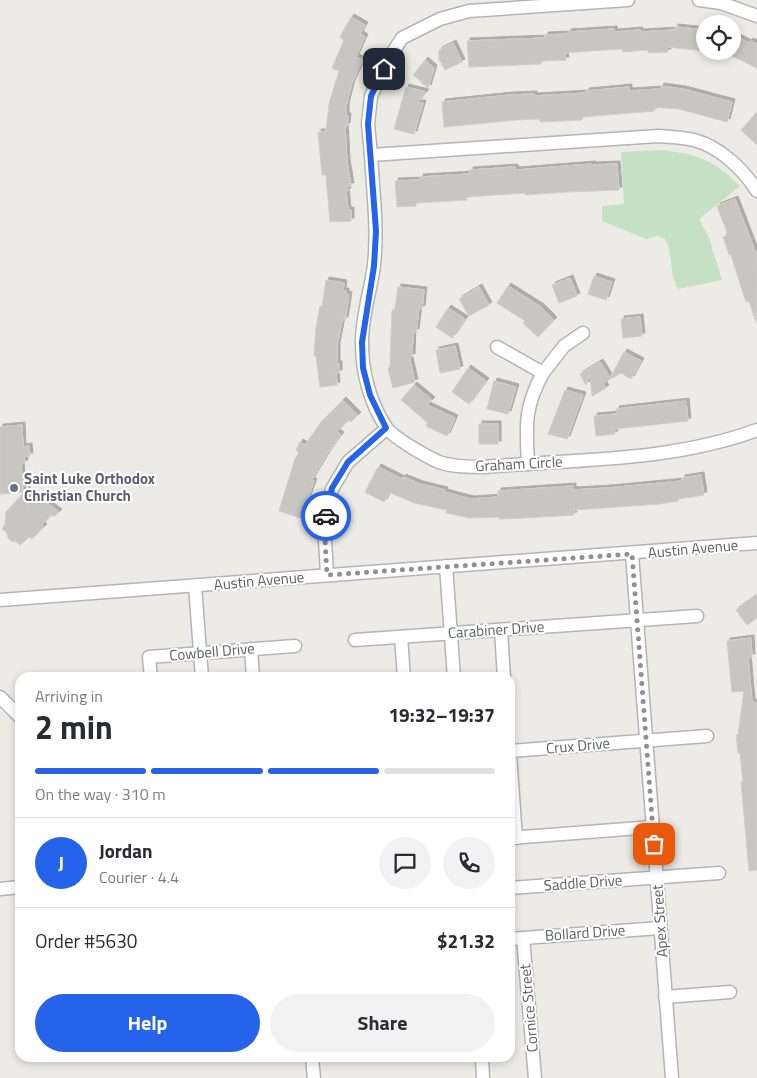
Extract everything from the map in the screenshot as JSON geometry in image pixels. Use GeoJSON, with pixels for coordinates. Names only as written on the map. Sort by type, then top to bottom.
{"type":"FeatureCollection","features":[{"type":"Feature","properties":{"kind":"street","name":"Graham Circle"},"geometry":{"type":"LineString","coordinates":[[628,0],[469,11],[440,19],[402,38],[391,55],[371,96],[368,124],[376,231],[374,266],[362,342],[362,359],[370,395],[386,428],[412,448],[440,462],[463,466],[484,467],[636,456],[684,450],[735,438],[757,430]]}},
{"type":"Feature","properties":{"kind":"street"},"geometry":{"type":"LineString","coordinates":[[699,0],[721,3],[757,16]]}},
{"type":"Feature","properties":{"kind":"street"},"geometry":{"type":"LineString","coordinates":[[370,155],[658,136],[694,140],[718,151],[739,167],[757,191]]}},
{"type":"Feature","properties":{"kind":"street"},"geometry":{"type":"LineString","coordinates":[[528,464],[526,427],[528,407],[534,389],[543,373],[564,346],[583,333]]}},
{"type":"Feature","properties":{"kind":"street"},"geometry":{"type":"LineString","coordinates":[[498,346],[543,373]]}},
{"type":"Feature","properties":{"kind":"street"},"geometry":{"type":"LineString","coordinates":[[327,575],[324,522],[332,488],[348,462],[386,428]]}},
{"type":"Feature","properties":{"kind":"street","name":"Austin Avenue"},"geometry":{"type":"LineString","coordinates":[[0,600],[446,566],[632,554],[757,543]]}},
{"type":"Feature","properties":{"kind":"street","name":"Apex Street"},"geometry":{"type":"LineString","coordinates":[[632,554],[672,1078]]}},
{"type":"Feature","properties":{"kind":"street"},"geometry":{"type":"LineString","coordinates":[[446,566],[454,672]]}},
{"type":"Feature","properties":{"kind":"street"},"geometry":{"type":"LineString","coordinates":[[195,586],[202,672]]}},
{"type":"Feature","properties":{"kind":"street","name":"Carabiner Drive"},"geometry":{"type":"LineString","coordinates":[[355,640],[697,616]]}},
{"type":"Feature","properties":{"kind":"street"},"geometry":{"type":"LineString","coordinates":[[501,630],[504,672]]}},
{"type":"Feature","properties":{"kind":"street"},"geometry":{"type":"LineString","coordinates":[[401,637],[404,672]]}},
{"type":"Feature","properties":{"kind":"street","name":"Cowbell Drive"},"geometry":{"type":"LineString","coordinates":[[150,672],[149,657],[296,646]]}},
{"type":"Feature","properties":{"kind":"street"},"geometry":{"type":"LineString","coordinates":[[251,649],[253,672]]}},
{"type":"Feature","properties":{"kind":"street"},"geometry":{"type":"LineString","coordinates":[[0,697],[15,712]]}},
{"type":"Feature","properties":{"kind":"street","name":"Crux Drive"},"geometry":{"type":"LineString","coordinates":[[515,753],[707,736]]}},
{"type":"Feature","properties":{"kind":"street"},"geometry":{"type":"LineString","coordinates":[[515,838],[653,827]]}},
{"type":"Feature","properties":{"kind":"street","name":"Saddle Drive"},"geometry":{"type":"LineString","coordinates":[[515,888],[719,873]]}},
{"type":"Feature","properties":{"kind":"street"},"geometry":{"type":"LineString","coordinates":[[0,889],[15,888]]}},
{"type":"Feature","properties":{"kind":"street","name":"Bollard Drive"},"geometry":{"type":"LineString","coordinates":[[515,939],[660,928]]}},
{"type":"Feature","properties":{"kind":"street","name":"Cornice Street"},"geometry":{"type":"LineString","coordinates":[[523,938],[535,1078]]}},
{"type":"Feature","properties":{"kind":"street"},"geometry":{"type":"LineString","coordinates":[[666,997],[730,992]]}},
{"type":"Feature","properties":{"kind":"street"},"geometry":{"type":"LineString","coordinates":[[312,1062],[314,1078]]}},
{"type":"Feature","properties":{"kind":"street"},"geometry":{"type":"LineString","coordinates":[[482,1062],[483,1078]]}},
{"type":"Feature","properties":{"kind":"green space"},"geometry":{"type":"Polygon","coordinates":[[[663,150],[687,154],[705,160],[722,170],[740,186],[699,219],[709,238],[722,280],[678,289],[673,278],[669,247],[665,239],[658,236],[646,239],[602,221],[602,206],[624,204],[621,152],[663,150]]]}},
{"type":"Feature","properties":{"kind":"building"},"geometry":{"type":"Polygon","coordinates":[[[351,17],[365,25],[360,34],[365,37],[356,57],[363,60],[352,83],[346,106],[346,116],[348,116],[347,126],[345,125],[347,162],[351,186],[347,186],[348,191],[346,191],[348,210],[351,210],[351,221],[330,222],[326,175],[322,175],[318,132],[326,132],[329,104],[339,71],[332,68],[344,40],[340,37],[351,17]]]}},
{"type":"Feature","properties":{"kind":"building"},"geometry":{"type":"Polygon","coordinates":[[[675,27],[696,29],[696,50],[667,47],[668,52],[648,53],[648,50],[623,52],[622,49],[589,51],[565,53],[566,60],[541,61],[541,64],[469,67],[467,41],[545,38],[545,35],[569,34],[568,32],[614,29],[615,32],[675,30],[675,27]]]}},
{"type":"Feature","properties":{"kind":"building"},"geometry":{"type":"Polygon","coordinates":[[[741,39],[757,44],[757,68],[740,60],[741,39]]]}},
{"type":"Feature","properties":{"kind":"building"},"geometry":{"type":"Polygon","coordinates":[[[453,43],[462,62],[445,70],[439,59],[439,50],[453,43]]]}},
{"type":"Feature","properties":{"kind":"building"},"geometry":{"type":"Polygon","coordinates":[[[425,60],[434,68],[428,88],[413,75],[425,60]]]}},
{"type":"Feature","properties":{"kind":"building"},"geometry":{"type":"Polygon","coordinates":[[[661,86],[683,89],[732,102],[727,122],[679,109],[654,107],[654,111],[582,117],[582,120],[540,122],[540,119],[516,120],[444,127],[442,102],[510,95],[534,94],[534,96],[586,93],[586,91],[629,87],[629,91],[660,89],[661,86]]]}},
{"type":"Feature","properties":{"kind":"building"},"geometry":{"type":"Polygon","coordinates":[[[406,87],[426,92],[417,103],[423,103],[414,134],[394,129],[406,87]]]}},
{"type":"Feature","properties":{"kind":"building"},"geometry":{"type":"Polygon","coordinates":[[[757,112],[757,145],[741,130],[757,112]]]}},
{"type":"Feature","properties":{"kind":"building"},"geometry":{"type":"Polygon","coordinates":[[[617,164],[619,190],[466,197],[467,200],[416,203],[416,206],[397,207],[395,181],[420,180],[420,177],[470,174],[470,170],[515,167],[516,170],[617,164]]]}},
{"type":"Feature","properties":{"kind":"building"},"geometry":{"type":"Polygon","coordinates":[[[735,199],[757,256],[756,322],[749,301],[746,302],[731,255],[729,255],[723,237],[728,235],[717,206],[735,199]]]}},
{"type":"Feature","properties":{"kind":"building"},"geometry":{"type":"Polygon","coordinates":[[[594,276],[612,282],[606,300],[588,294],[594,276]]]}},
{"type":"Feature","properties":{"kind":"building"},"geometry":{"type":"Polygon","coordinates":[[[570,278],[577,296],[559,303],[552,285],[570,278]]]}},
{"type":"Feature","properties":{"kind":"building"},"geometry":{"type":"Polygon","coordinates":[[[326,280],[344,283],[343,291],[346,291],[346,294],[349,295],[345,320],[342,320],[337,346],[339,373],[336,373],[337,385],[320,387],[316,356],[314,356],[316,328],[320,306],[322,307],[326,280]]]}},
{"type":"Feature","properties":{"kind":"building"},"geometry":{"type":"Polygon","coordinates":[[[508,286],[541,307],[554,320],[538,337],[523,323],[525,321],[497,303],[508,286]]]}},
{"type":"Feature","properties":{"kind":"building"},"geometry":{"type":"Polygon","coordinates":[[[398,287],[424,290],[422,309],[419,308],[416,332],[413,331],[412,357],[409,356],[415,382],[393,388],[388,368],[390,367],[392,310],[395,310],[398,287]]]}},
{"type":"Feature","properties":{"kind":"building"},"geometry":{"type":"Polygon","coordinates":[[[479,287],[489,305],[469,316],[459,299],[479,287]]]}},
{"type":"Feature","properties":{"kind":"building"},"geometry":{"type":"Polygon","coordinates":[[[448,308],[465,319],[452,338],[436,327],[448,308]]]}},
{"type":"Feature","properties":{"kind":"building"},"geometry":{"type":"Polygon","coordinates":[[[640,317],[642,336],[623,338],[621,319],[640,317]]]}},
{"type":"Feature","properties":{"kind":"building"},"geometry":{"type":"Polygon","coordinates":[[[455,346],[460,369],[440,373],[436,350],[455,346]]]}},
{"type":"Feature","properties":{"kind":"building"},"geometry":{"type":"Polygon","coordinates":[[[624,352],[641,361],[631,379],[621,373],[603,383],[606,388],[592,396],[590,374],[586,385],[580,374],[600,362],[610,378],[624,352]]]}},
{"type":"Feature","properties":{"kind":"building"},"geometry":{"type":"Polygon","coordinates":[[[468,368],[486,381],[469,404],[452,392],[468,368]]]}},
{"type":"Feature","properties":{"kind":"building"},"geometry":{"type":"Polygon","coordinates":[[[494,381],[516,387],[508,414],[487,409],[494,381]]]}},
{"type":"Feature","properties":{"kind":"building"},"geometry":{"type":"Polygon","coordinates":[[[414,385],[432,400],[427,405],[455,418],[447,436],[426,426],[428,423],[401,400],[414,385]]]}},
{"type":"Feature","properties":{"kind":"building"},"geometry":{"type":"Polygon","coordinates":[[[565,390],[583,395],[567,439],[548,434],[565,390]]]}},
{"type":"Feature","properties":{"kind":"building"},"geometry":{"type":"Polygon","coordinates":[[[343,400],[358,415],[351,422],[349,420],[337,432],[341,435],[311,481],[314,481],[301,518],[279,511],[295,459],[299,452],[296,450],[300,442],[305,445],[321,422],[343,400]]]}},
{"type":"Feature","properties":{"kind":"building"},"geometry":{"type":"Polygon","coordinates":[[[686,401],[688,421],[614,429],[615,434],[596,436],[594,416],[617,414],[616,409],[686,401]]]}},
{"type":"Feature","properties":{"kind":"building"},"geometry":{"type":"Polygon","coordinates":[[[479,424],[498,424],[498,444],[479,444],[479,424]]]}},
{"type":"Feature","properties":{"kind":"building"},"geometry":{"type":"Polygon","coordinates":[[[22,425],[23,447],[29,446],[30,456],[24,456],[25,463],[21,464],[23,492],[0,494],[0,427],[22,425]]]}},
{"type":"Feature","properties":{"kind":"building"},"geometry":{"type":"Polygon","coordinates":[[[378,467],[402,479],[403,477],[420,484],[445,490],[444,492],[471,499],[498,497],[498,491],[573,486],[573,490],[608,488],[682,481],[682,478],[701,475],[704,495],[659,504],[574,510],[574,515],[499,519],[499,517],[470,518],[446,513],[447,510],[414,503],[389,492],[384,502],[365,492],[378,467]]]}},
{"type":"Feature","properties":{"kind":"building"},"geometry":{"type":"Polygon","coordinates":[[[27,489],[28,507],[38,496],[59,512],[55,516],[50,516],[42,525],[44,527],[32,539],[29,537],[20,545],[16,541],[12,542],[8,538],[7,533],[2,529],[5,524],[6,512],[27,489]]]}},
{"type":"Feature","properties":{"kind":"building"},"geometry":{"type":"Polygon","coordinates":[[[757,595],[757,618],[747,625],[736,610],[757,595]]]}},
{"type":"Feature","properties":{"kind":"building"},"geometry":{"type":"Polygon","coordinates":[[[751,638],[752,657],[748,657],[752,702],[757,703],[757,870],[749,871],[741,782],[743,782],[736,735],[738,735],[744,691],[732,692],[727,641],[751,638]]]}},
{"type":"Feature","properties":{"kind":"way so far"},"geometry":{"type":"LineString","coordinates":[[326,516],[324,522],[327,575],[632,554],[654,844]]}},
{"type":"Feature","properties":{"kind":"place","name":"Saint Luke Orthodox Christian Church"},"geometry":{"type":"Point","coordinates":[14,488]}},
{"type":"Feature","properties":{"kind":"route"},"geometry":{"type":"LineString","coordinates":[[326,516],[332,488],[348,462],[386,428],[370,395],[363,368],[362,342],[374,266],[376,231],[368,124],[371,96],[384,69]]}}]}
